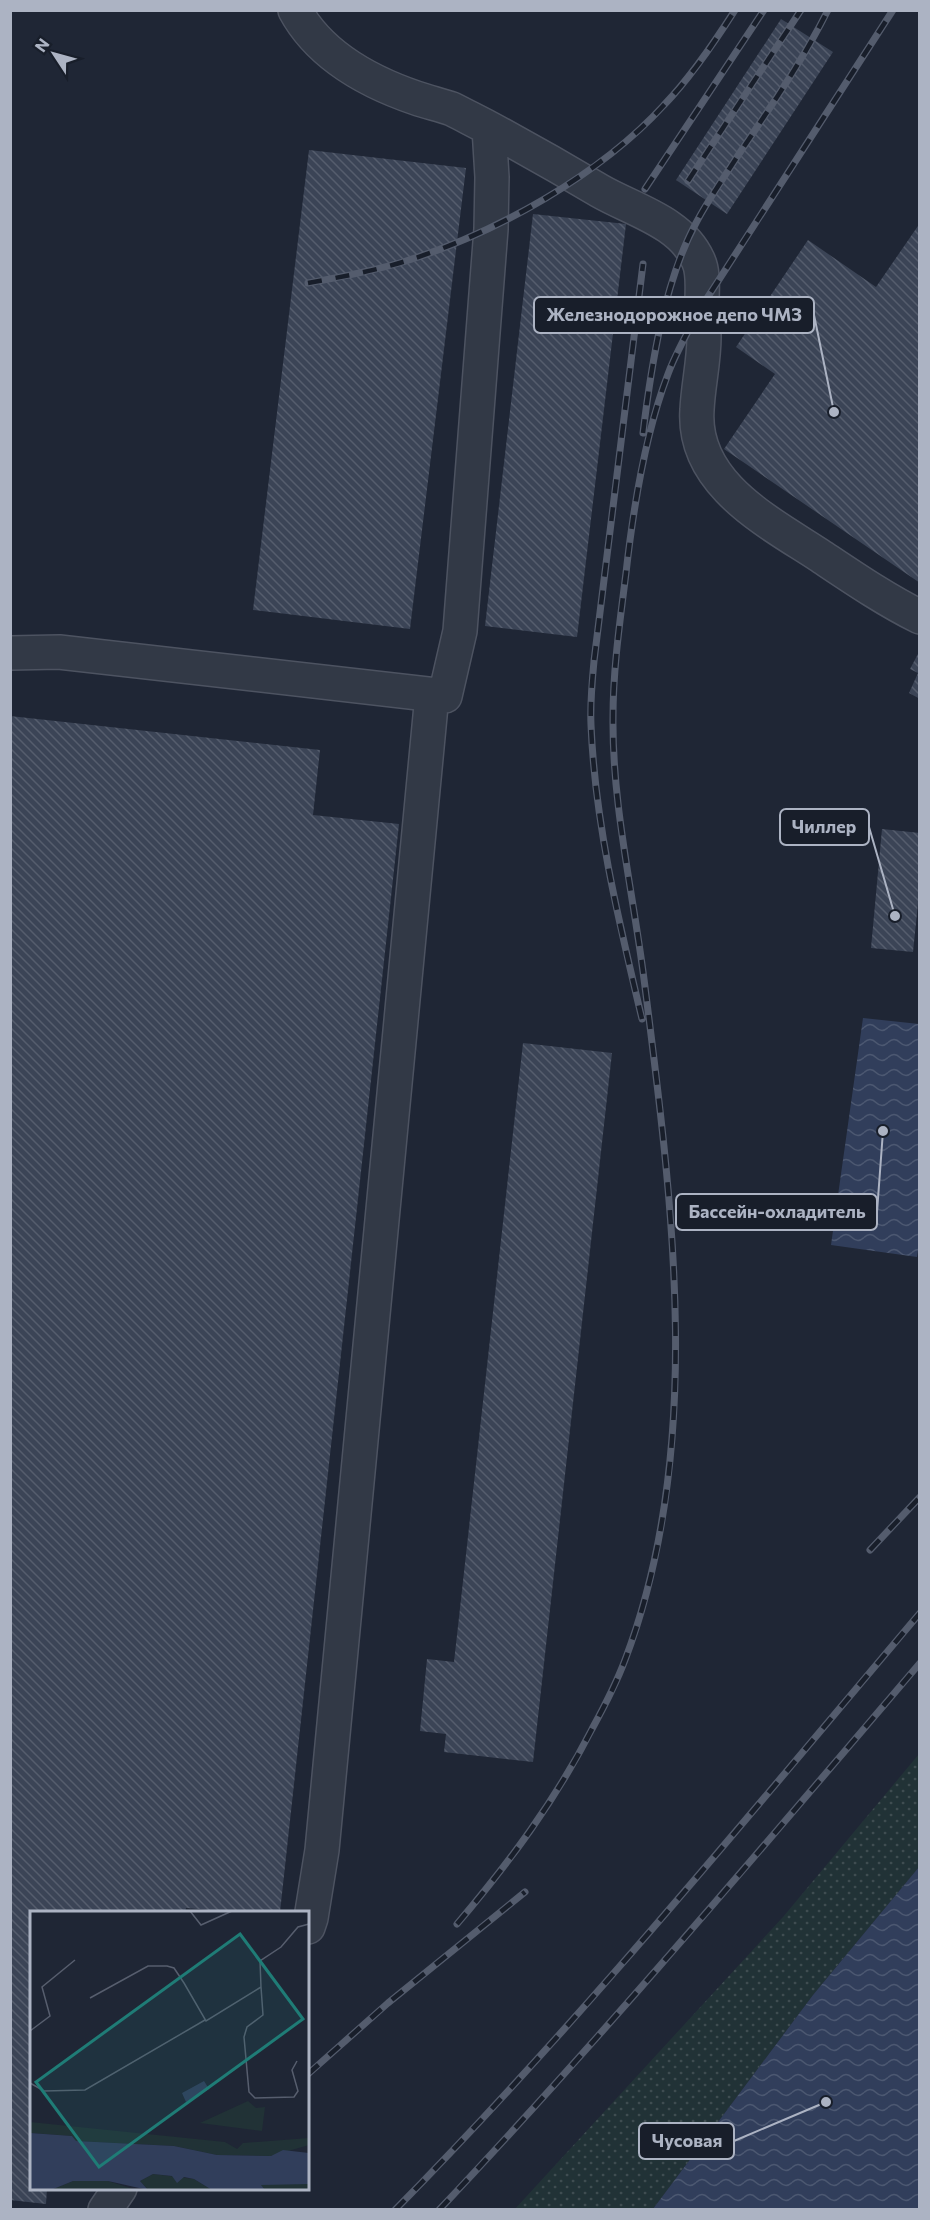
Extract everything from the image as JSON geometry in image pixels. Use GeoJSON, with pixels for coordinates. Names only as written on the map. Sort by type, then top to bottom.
{"type":"FeatureCollection","features":[{"type":"Feature","properties":{"kind":"lane"},"geometry":{"type":"LineString","coordinates":[[295,10],[303,26],[323,47],[348,66],[385,85],[450,109],[489,128],[601,191],[653,217],[674,231],[699,261],[702,279],[704,336],[696,413],[702,451],[712,469],[751,511],[887,601],[920,617]]}},
{"type":"Feature","properties":{"kind":"lane"},"geometry":{"type":"LineString","coordinates":[[10,653],[59,652],[445,696],[460,631],[491,229],[492,177],[489,128]]}},
{"type":"Feature","properties":{"kind":"lane"},"geometry":{"type":"LineString","coordinates":[[309,1924],[322,1850],[432,695]]}},
{"type":"Feature","properties":{"kind":"lane"},"geometry":{"type":"LineString","coordinates":[[105,2210],[119,2190]]}},
{"type":"Feature","properties":{"kind":"shaded area"},"geometry":{"type":"Polygon","coordinates":[[[919,1754],[919,1867],[813,1995],[653,2209],[514,2210],[783,1917],[919,1754]]]}},
{"type":"Feature","properties":{"kind":"water"},"geometry":{"type":"Polygon","coordinates":[[[863,1018],[919,1024],[920,1238],[917,1257],[831,1245],[863,1018]]]}},
{"type":"Feature","properties":{"kind":"water"},"geometry":{"type":"Polygon","coordinates":[[[919,1867],[919,2209],[653,2209],[813,1995],[919,1867]]]}},
{"type":"Feature","properties":{"kind":"building"},"geometry":{"type":"Polygon","coordinates":[[[781,19],[833,52],[727,214],[676,180],[781,19]]]}},
{"type":"Feature","properties":{"kind":"building"},"geometry":{"type":"Polygon","coordinates":[[[309,150],[466,168],[410,629],[253,610],[309,150]]]}},
{"type":"Feature","properties":{"kind":"building"},"geometry":{"type":"Polygon","coordinates":[[[533,214],[626,224],[577,637],[485,626],[533,214]]]}},
{"type":"Feature","properties":{"kind":"building"},"geometry":{"type":"Polygon","coordinates":[[[920,223],[920,583],[724,449],[775,374],[736,347],[808,240],[876,287],[920,223]]]}},
{"type":"Feature","properties":{"kind":"building"},"geometry":{"type":"Polygon","coordinates":[[[920,650],[920,699],[909,693],[918,673],[910,669],[920,650]]]}},
{"type":"Feature","properties":{"kind":"building"},"geometry":{"type":"Polygon","coordinates":[[[10,716],[320,750],[313,815],[399,824],[280,1911],[220,1911],[186,1908],[185,1911],[30,1911],[30,2190],[47,2190],[46,2204],[10,2200],[10,716]]]}},
{"type":"Feature","properties":{"kind":"building"},"geometry":{"type":"Polygon","coordinates":[[[882,829],[920,833],[920,884],[913,952],[871,948],[882,829]]]}},
{"type":"Feature","properties":{"kind":"building"},"geometry":{"type":"Polygon","coordinates":[[[523,1043],[612,1053],[533,1762],[444,1752],[446,1734],[420,1731],[427,1659],[454,1662],[523,1043]]]}},
{"type":"Feature","properties":{"kind":"railway"},"geometry":{"type":"LineString","coordinates":[[308,283],[382,268],[440,249],[510,218],[578,178],[638,131],[664,105],[702,59],[735,10]]}},
{"type":"Feature","properties":{"kind":"railway"},"geometry":{"type":"LineString","coordinates":[[645,189],[764,10]]}},
{"type":"Feature","properties":{"kind":"railway"},"geometry":{"type":"LineString","coordinates":[[688,181],[801,10]]}},
{"type":"Feature","properties":{"kind":"railway"},"geometry":{"type":"LineString","coordinates":[[643,433],[660,325],[675,271],[685,246],[706,206],[796,67],[828,10]]}},
{"type":"Feature","properties":{"kind":"railway"},"geometry":{"type":"LineString","coordinates":[[457,1924],[495,1878],[547,1806],[578,1756],[610,1695],[625,1660],[650,1579],[666,1495],[674,1409],[675,1322],[672,1235],[655,1063],[619,816],[613,699],[617,645],[632,524],[646,447],[668,374],[702,306],[893,10]]}},
{"type":"Feature","properties":{"kind":"railway"},"geometry":{"type":"LineString","coordinates":[[642,1019],[603,836],[593,762],[591,709],[594,661],[643,264]]}},
{"type":"Feature","properties":{"kind":"railway"},"geometry":{"type":"LineString","coordinates":[[870,1550],[920,1497]]}},
{"type":"Feature","properties":{"kind":"railway"},"geometry":{"type":"LineString","coordinates":[[395,2210],[598,1991],[920,1613]]}},
{"type":"Feature","properties":{"kind":"railway"},"geometry":{"type":"LineString","coordinates":[[439,2210],[623,2008],[920,1663]]}},
{"type":"Feature","properties":{"kind":"railway"},"geometry":{"type":"LineString","coordinates":[[309,2073],[388,2003],[525,1892]]}},
{"type":"Feature","properties":{"kind":"place","name":"Железнодорожное депо ЧМЗ"},"geometry":{"type":"Point","coordinates":[834,412]}},
{"type":"Feature","properties":{"kind":"place","name":"Чиллер"},"geometry":{"type":"Point","coordinates":[895,916]}},
{"type":"Feature","properties":{"kind":"place","name":"Бассейн-охладитель"},"geometry":{"type":"Point","coordinates":[883,1131]}},
{"type":"Feature","properties":{"kind":"place","name":"Чусовая"},"geometry":{"type":"Point","coordinates":[826,2102]}}]}
